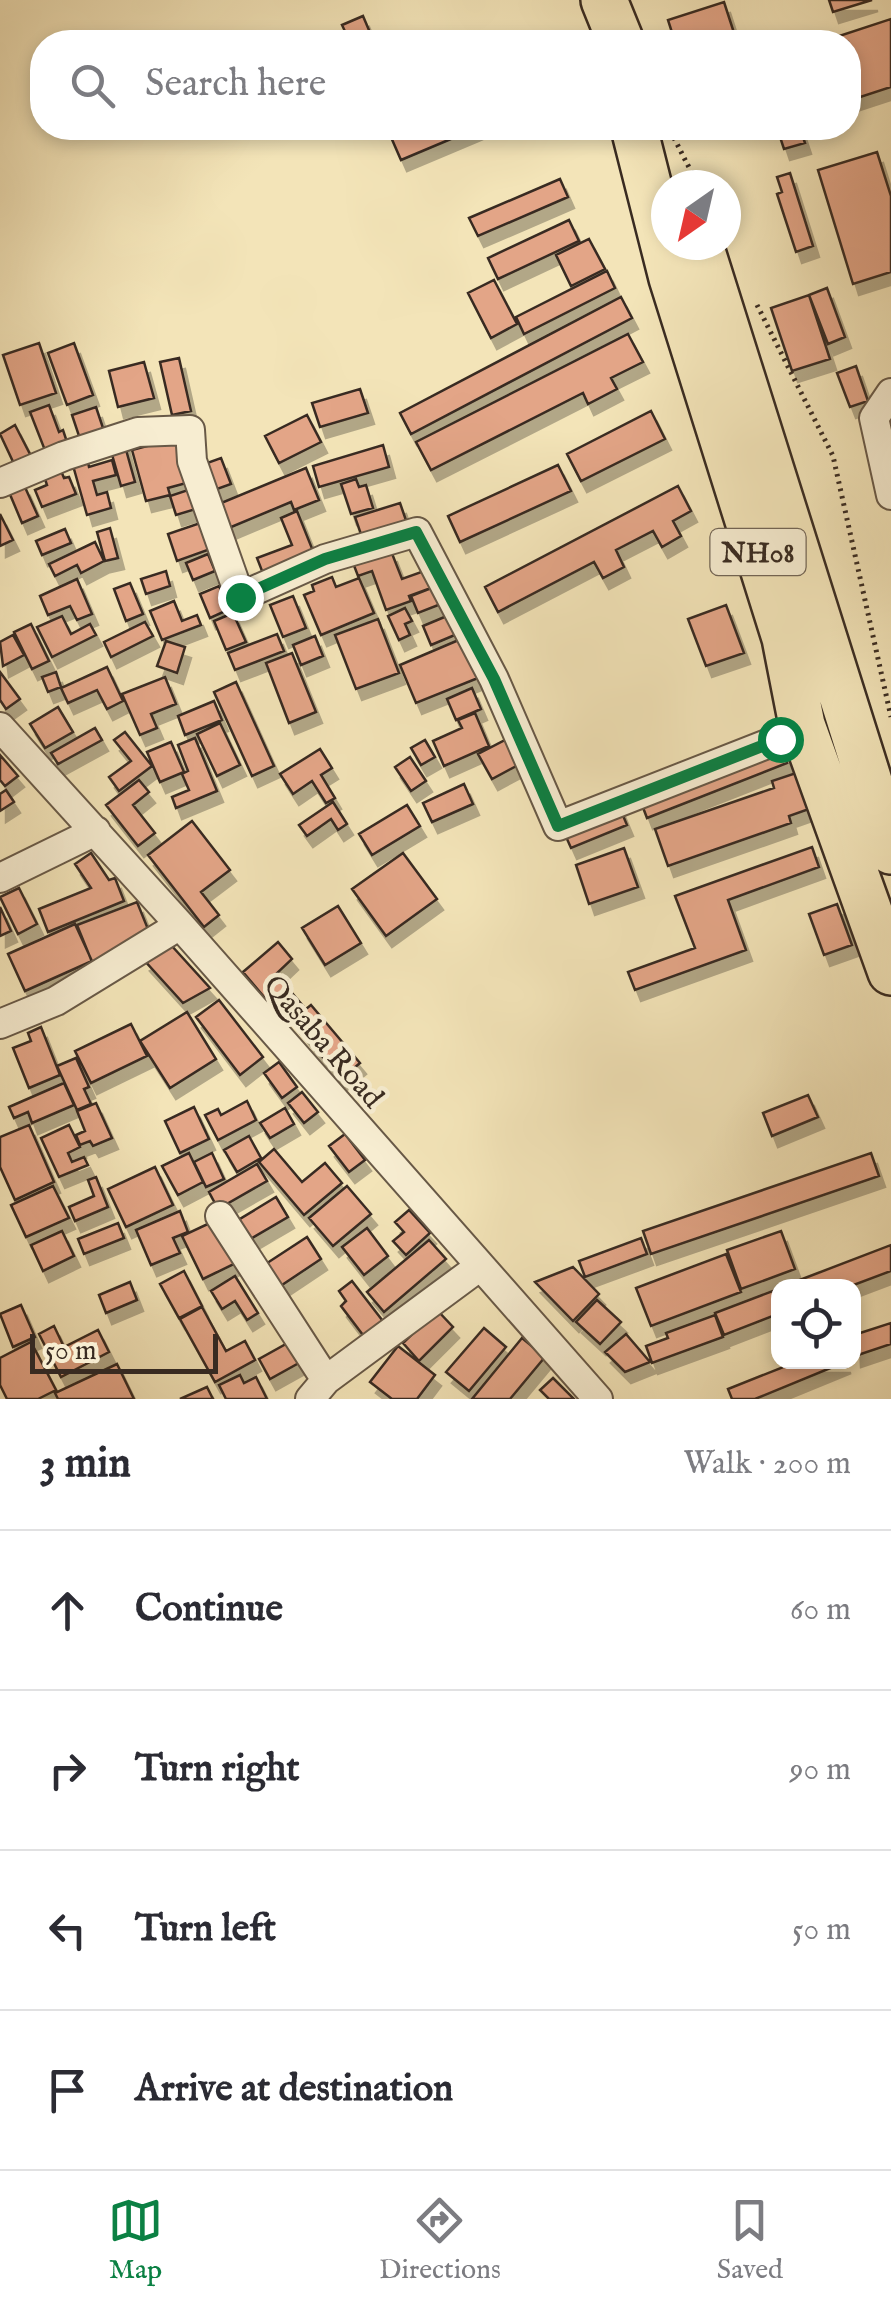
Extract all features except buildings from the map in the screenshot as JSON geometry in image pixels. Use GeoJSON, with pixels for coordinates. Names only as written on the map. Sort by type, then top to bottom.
{"type":"FeatureCollection","features":[{"type":"Feature","properties":{"kind":"highway"},"geometry":{"type":"LineString","coordinates":[[575,0],[586,30]]}},
{"type":"Feature","properties":{"kind":"highway"},"geometry":{"type":"LineString","coordinates":[[603,0],[610,30]]}},
{"type":"Feature","properties":{"kind":"highway"},"geometry":{"type":"LineString","coordinates":[[603,0],[615,30]]}},
{"type":"Feature","properties":{"kind":"highway","name":"NH08"},"geometry":{"type":"LineString","coordinates":[[626,140],[686,262],[785,638],[802,725],[891,972]]}},
{"type":"Feature","properties":{"kind":"highway","name":"NH08"},"geometry":{"type":"LineString","coordinates":[[639,140],[686,262],[891,851]]}},
{"type":"Feature","properties":{"kind":"highway"},"geometry":{"type":"LineString","coordinates":[[659,140],[671,170]]}},
{"type":"Feature","properties":{"kind":"street"},"geometry":{"type":"LineString","coordinates":[[891,393],[874,418],[891,495]]}},
{"type":"Feature","properties":{"kind":"street"},"geometry":{"type":"LineString","coordinates":[[0,484],[64,456],[138,432],[188,426],[192,461],[240,597],[325,559],[416,532],[494,679],[558,826],[780,739],[802,725]]}},
{"type":"Feature","properties":{"kind":"street","name":"Qasaba Road"},"geometry":{"type":"LineString","coordinates":[[0,727],[598,1399]]}},
{"type":"Feature","properties":{"kind":"street"},"geometry":{"type":"LineString","coordinates":[[0,878],[96,831]]}},
{"type":"Feature","properties":{"kind":"street"},"geometry":{"type":"LineString","coordinates":[[0,1024],[56,1001],[180,925]]}},
{"type":"Feature","properties":{"kind":"street"},"geometry":{"type":"LineString","coordinates":[[220,1216],[318,1390],[480,1267]]}},
{"type":"Feature","properties":{"kind":"path"},"geometry":{"type":"LineString","coordinates":[[675,140],[690,170]]}},
{"type":"Feature","properties":{"kind":"path"},"geometry":{"type":"LineString","coordinates":[[753,296],[832,456],[891,718]]}},
{"type":"Feature","properties":{"kind":"route"},"geometry":{"type":"LineString","coordinates":[[240,597],[325,559],[416,532],[494,679],[558,826],[780,739]]}}]}
